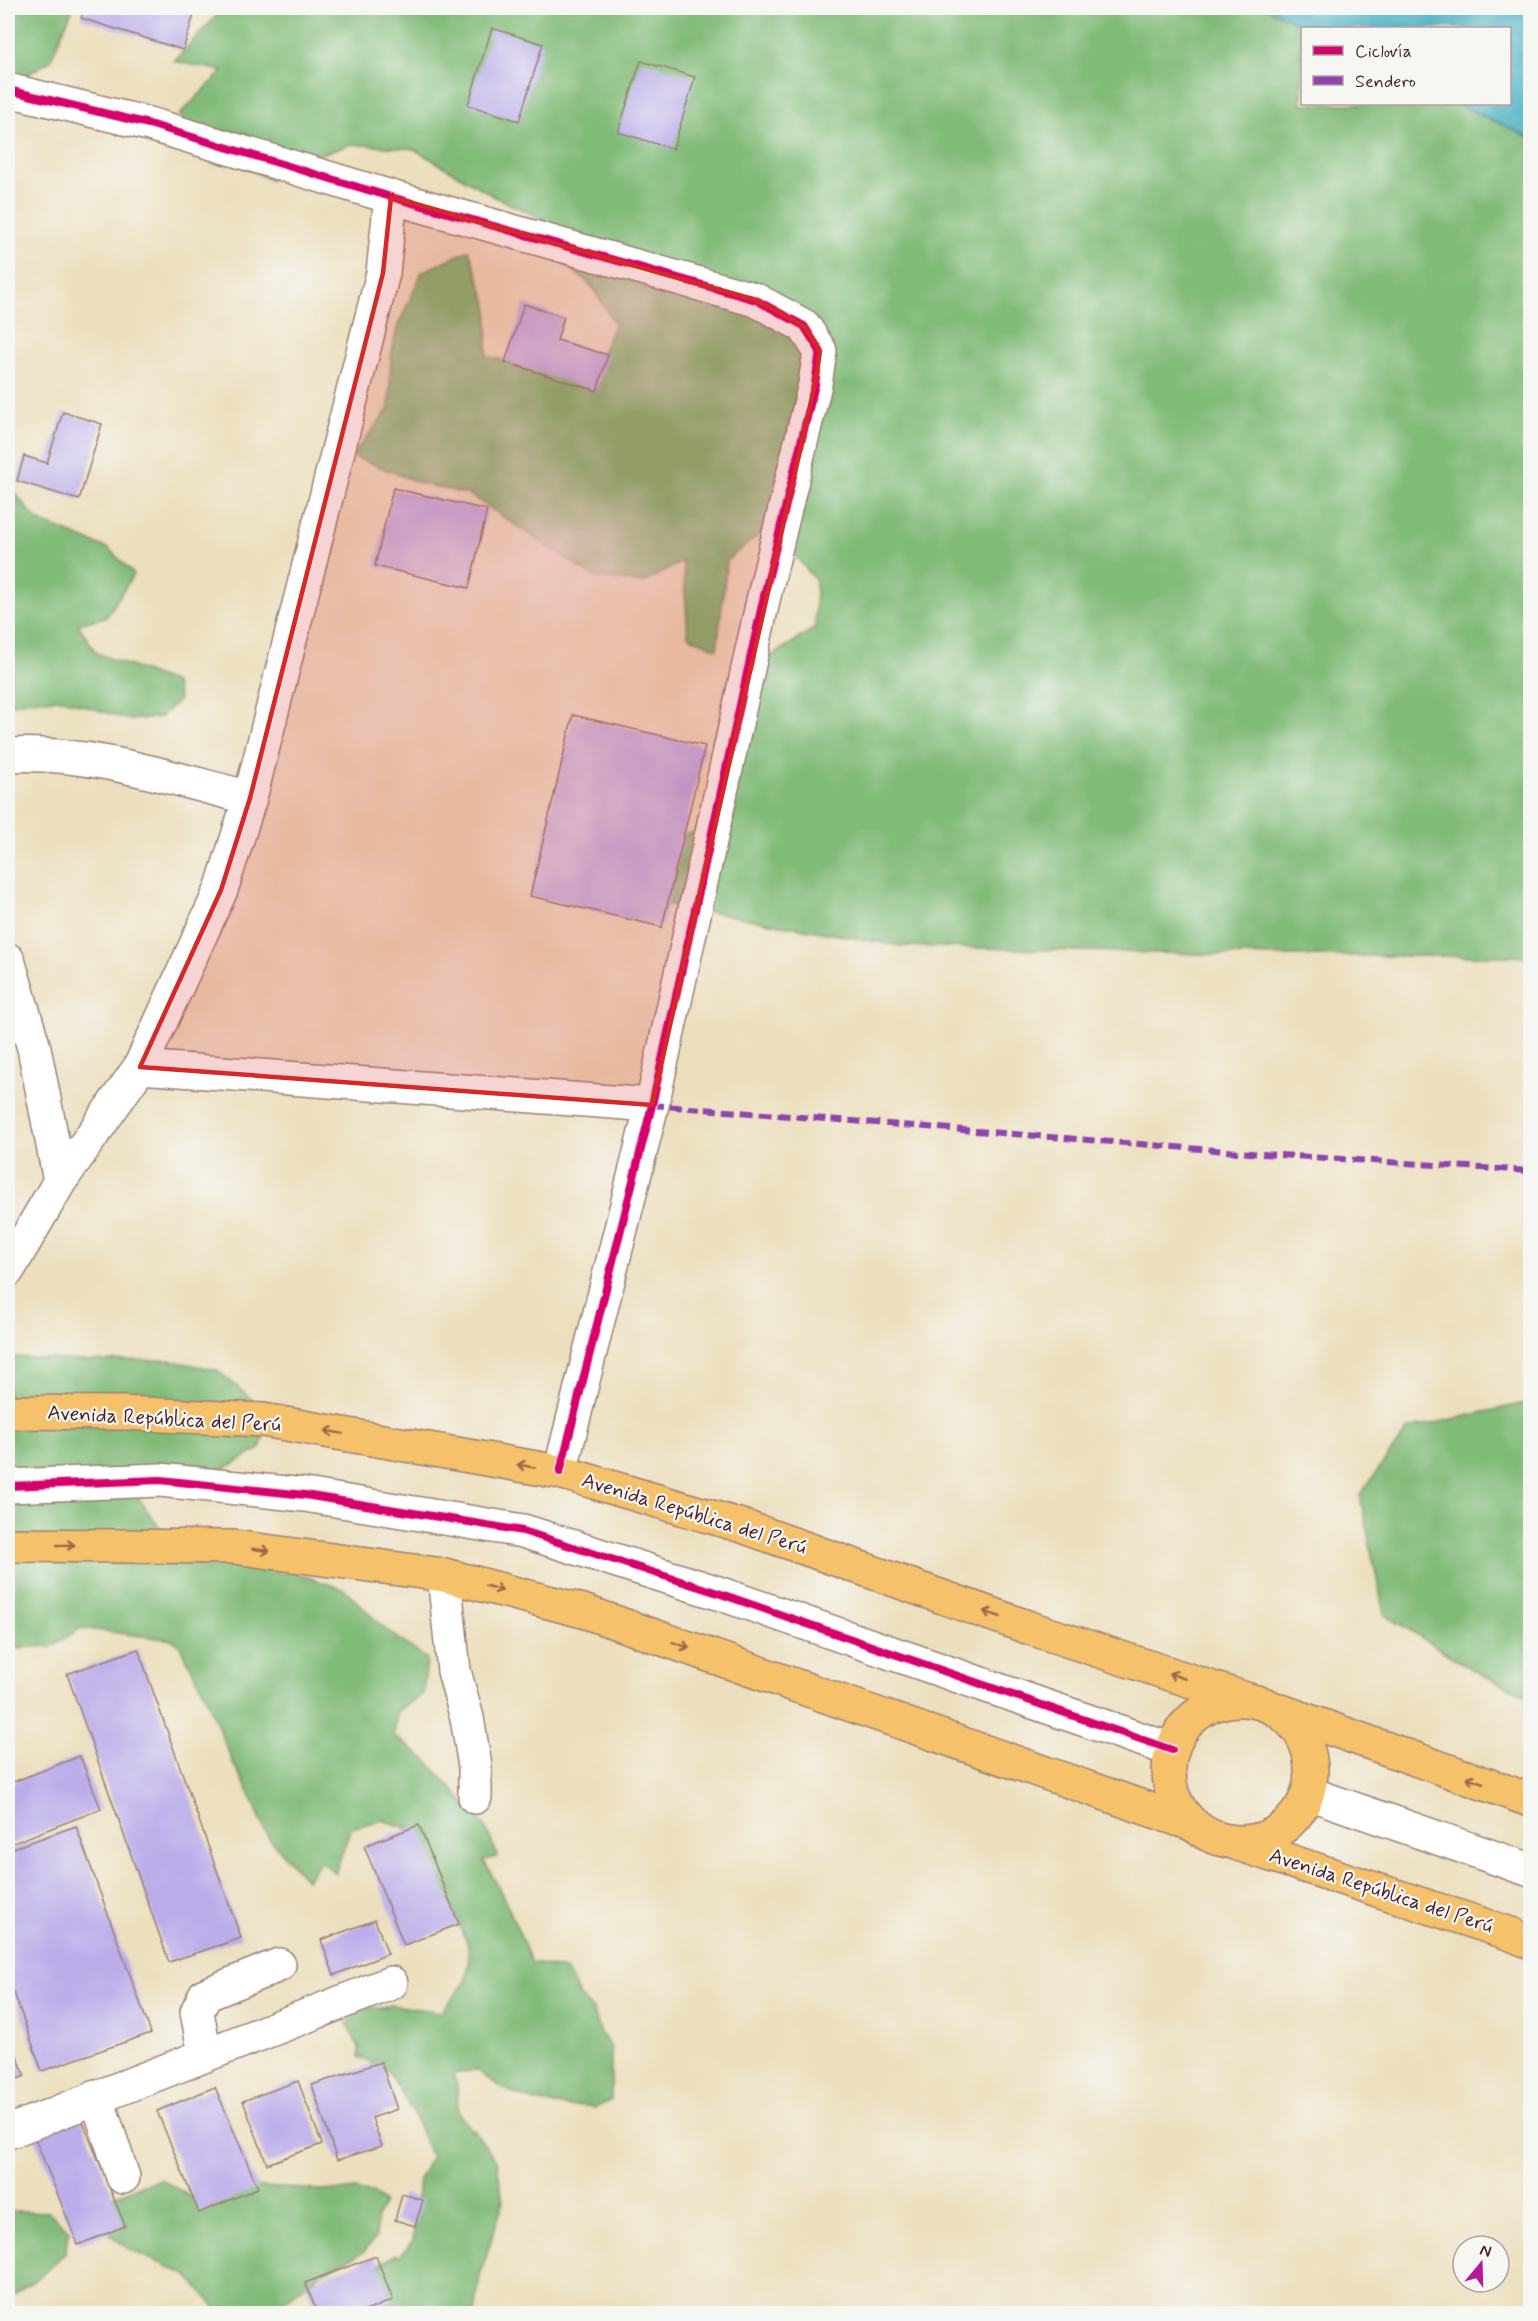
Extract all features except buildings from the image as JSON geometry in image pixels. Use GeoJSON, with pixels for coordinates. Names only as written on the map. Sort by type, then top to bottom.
{"type":"FeatureCollection","features":[{"type":"Feature","properties":{"kind":"highway","name":"Avenida República del Perú"},"geometry":{"type":"LineString","coordinates":[[8,1412],[124,1413],[263,1420],[560,1472],[742,1526],[1033,1629],[1263,1705],[1530,1800]]}},
{"type":"Feature","properties":{"kind":"highway"},"geometry":{"type":"LineString","coordinates":[[8,1545],[234,1547],[444,1575],[584,1611],[1194,1825]]}},
{"type":"Feature","properties":{"kind":"highway"},"geometry":{"type":"LineString","coordinates":[[1232,1701],[1263,1705],[1290,1720],[1302,1736],[1309,1754],[1312,1774],[1308,1793],[1299,1810],[1286,1825],[1269,1836],[1250,1841],[1230,1842],[1205,1833],[1180,1810],[1172,1790],[1169,1770],[1172,1750],[1181,1732],[1194,1717],[1212,1706],[1232,1701]]}},
{"type":"Feature","properties":{"kind":"highway","name":"Avenida República del Perú"},"geometry":{"type":"LineString","coordinates":[[1230,1842],[1530,1942]]}},
{"type":"Feature","properties":{"kind":"street"},"geometry":{"type":"LineString","coordinates":[[8,90],[149,124],[756,300],[804,326],[820,351],[816,384],[764,596],[652,1105],[560,1472]]}},
{"type":"Feature","properties":{"kind":"street"},"geometry":{"type":"LineString","coordinates":[[8,1270],[60,1181],[140,1067],[221,890],[250,798],[382,273],[391,196]]}},
{"type":"Feature","properties":{"kind":"street"},"geometry":{"type":"LineString","coordinates":[[8,754],[38,753],[106,763],[250,798]]}},
{"type":"Feature","properties":{"kind":"street"},"geometry":{"type":"LineString","coordinates":[[8,960],[34,1048],[60,1181]]}},
{"type":"Feature","properties":{"kind":"street"},"geometry":{"type":"LineString","coordinates":[[140,1067],[652,1105]]}},
{"type":"Feature","properties":{"kind":"street"},"geometry":{"type":"LineString","coordinates":[[8,1486],[160,1480],[304,1495],[523,1532],[718,1593],[1172,1750]]}},
{"type":"Feature","properties":{"kind":"street"},"geometry":{"type":"LineString","coordinates":[[444,1575],[454,1671],[467,1718],[475,1766],[475,1797]]}},
{"type":"Feature","properties":{"kind":"street"},"geometry":{"type":"LineString","coordinates":[[1308,1793],[1530,1870]]}},
{"type":"Feature","properties":{"kind":"street"},"geometry":{"type":"LineString","coordinates":[[205,2054],[197,2012],[205,1995],[279,1965]]}},
{"type":"Feature","properties":{"kind":"street"},"geometry":{"type":"LineString","coordinates":[[8,2132],[391,1983]]}},
{"type":"Feature","properties":{"kind":"street"},"geometry":{"type":"LineString","coordinates":[[96,2096],[123,2177]]}},
{"type":"Feature","properties":{"kind":"highlighted area"},"geometry":{"type":"Polygon","coordinates":[[[391,197],[756,300],[804,326],[820,351],[815,384],[652,1105],[140,1067],[221,890],[250,798],[383,273],[391,197]]]}},
{"type":"Feature","properties":{"kind":"green space"},"geometry":{"type":"Polygon","coordinates":[[[8,8],[73,8],[50,61],[17,81],[8,80],[8,8]]]}},
{"type":"Feature","properties":{"kind":"green space"},"geometry":{"type":"Polygon","coordinates":[[[224,8],[1267,8],[1306,27],[1301,27],[1301,105],[1460,105],[1530,138],[1530,958],[1513,956],[1275,956],[900,946],[642,900],[668,839],[692,833],[727,841],[732,800],[759,664],[815,628],[816,581],[785,543],[759,535],[727,560],[717,649],[688,636],[683,561],[643,583],[594,577],[470,495],[420,483],[352,456],[389,409],[391,357],[397,328],[422,272],[469,250],[488,306],[487,356],[587,384],[615,324],[591,285],[551,254],[543,219],[495,197],[414,149],[352,144],[306,159],[270,180],[201,144],[179,115],[223,71],[174,61],[224,8]]]}},
{"type":"Feature","properties":{"kind":"green space"},"geometry":{"type":"Polygon","coordinates":[[[8,478],[9,486],[37,520],[109,549],[134,574],[106,617],[78,624],[96,653],[175,683],[179,700],[160,717],[130,720],[63,699],[31,700],[8,705],[8,478]]]}},
{"type":"Feature","properties":{"kind":"green space"},"geometry":{"type":"Polygon","coordinates":[[[8,1354],[13,1357],[83,1361],[168,1360],[217,1370],[270,1415],[260,1449],[220,1471],[133,1490],[158,1526],[186,1547],[282,1573],[293,1572],[345,1590],[385,1629],[427,1659],[423,1694],[397,1711],[394,1736],[425,1759],[485,1826],[498,1857],[483,1860],[503,1897],[531,1962],[567,1971],[580,1997],[593,2010],[601,2033],[611,2048],[611,2100],[595,2108],[583,2105],[563,2106],[528,2099],[506,2090],[477,2070],[453,2073],[457,2085],[458,2112],[497,2163],[503,2203],[480,2275],[475,2313],[362,2313],[372,2292],[374,2268],[397,2254],[400,2256],[413,2240],[419,2180],[431,2157],[412,2111],[389,2072],[359,2057],[359,2047],[347,2024],[363,2007],[383,2008],[391,2005],[441,2012],[465,1983],[469,1963],[468,1945],[449,1900],[426,1871],[415,1831],[383,1820],[351,1828],[335,1873],[321,1861],[306,1880],[268,1837],[251,1796],[233,1763],[204,1692],[179,1645],[173,1640],[81,1628],[52,1646],[8,1648],[8,1354]]]}},
{"type":"Feature","properties":{"kind":"green space"},"geometry":{"type":"Polygon","coordinates":[[[1530,1402],[1530,1697],[1473,1670],[1384,1614],[1360,1495],[1408,1429],[1530,1402]]]}},
{"type":"Feature","properties":{"kind":"green space"},"geometry":{"type":"Polygon","coordinates":[[[160,2179],[193,2198],[230,2194],[259,2187],[341,2191],[356,2189],[359,2192],[373,2193],[384,2203],[377,2217],[376,2237],[364,2252],[320,2274],[282,2303],[252,2313],[221,2313],[187,2275],[130,2250],[89,2218],[105,2199],[160,2179]]]}},
{"type":"Feature","properties":{"kind":"green space"},"geometry":{"type":"Polygon","coordinates":[[[8,2212],[49,2212],[69,2231],[65,2253],[45,2272],[12,2297],[8,2296],[8,2212]]]}},
{"type":"Feature","properties":{"kind":"water"},"geometry":{"type":"Polygon","coordinates":[[[1267,8],[1530,8],[1530,138],[1460,105],[1511,105],[1511,27],[1306,27],[1267,8]]]}},
{"type":"Feature","properties":{"kind":"marked path"},"geometry":{"type":"LineString","coordinates":[[652,1105],[1263,1154],[1530,1171]]}},
{"type":"Feature","properties":{"kind":"cycle path"},"geometry":{"type":"LineString","coordinates":[[8,90],[149,124],[391,197],[756,300],[804,326],[820,351],[815,384],[764,596],[652,1105],[560,1472]]}},
{"type":"Feature","properties":{"kind":"cycle path"},"geometry":{"type":"LineString","coordinates":[[8,1486],[160,1480],[305,1495],[523,1531],[718,1593],[1172,1750]]}}]}
